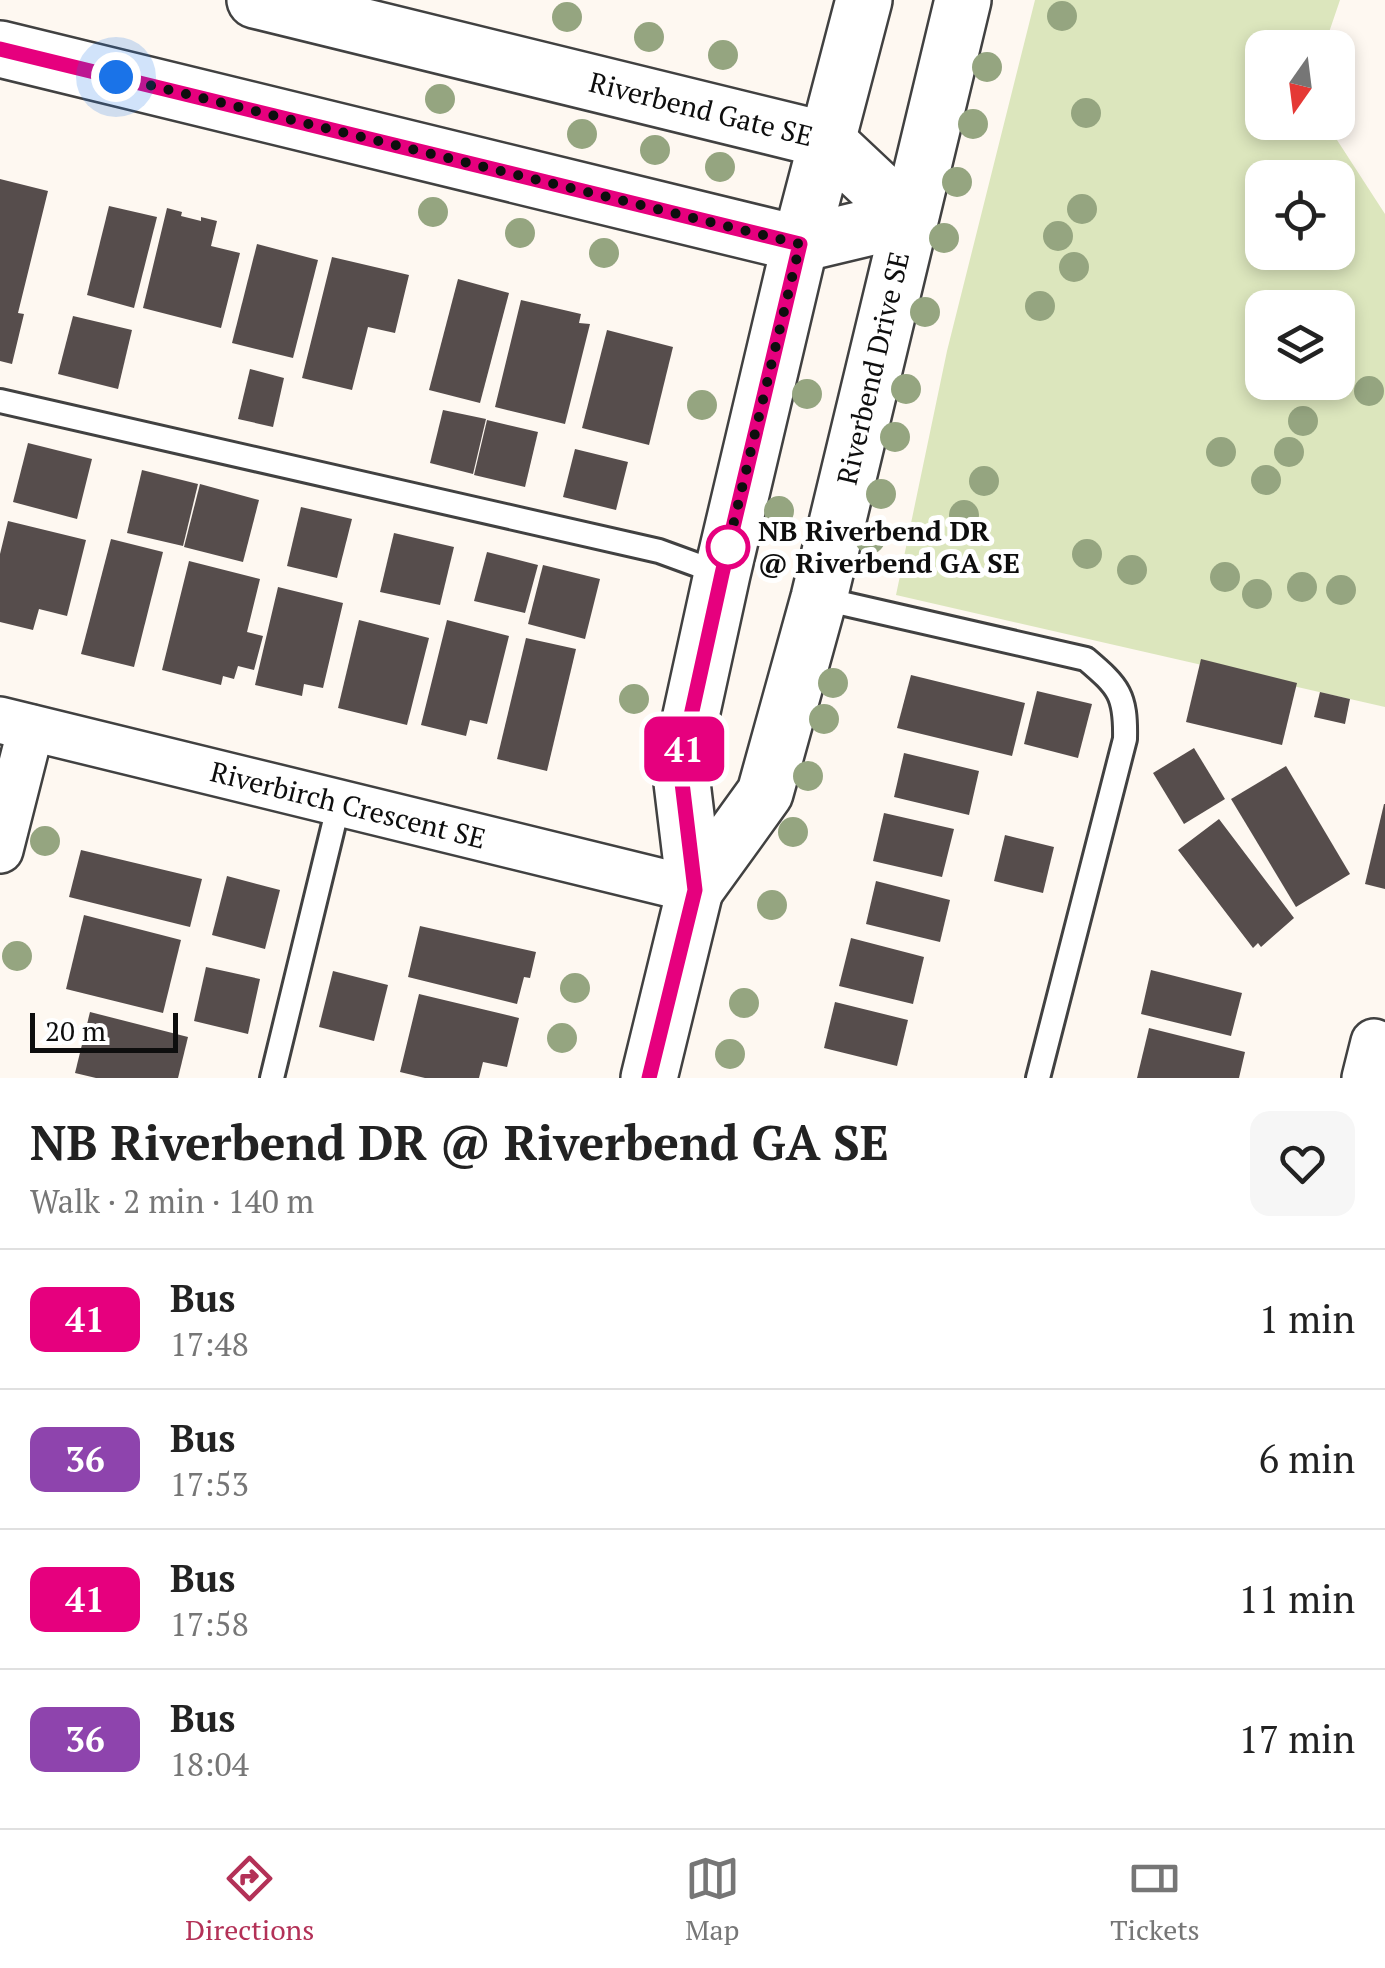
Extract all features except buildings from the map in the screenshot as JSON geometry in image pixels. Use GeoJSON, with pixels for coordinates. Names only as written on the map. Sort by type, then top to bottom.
{"type":"FeatureCollection","features":[{"type":"Feature","properties":{"kind":"street","name":"Riverbend Gate SE"},"geometry":{"type":"LineString","coordinates":[[255,0],[826,140],[909,218]]}},
{"type":"Feature","properties":{"kind":"street","name":"Riverbend Drive SE"},"geometry":{"type":"LineString","coordinates":[[649,1078],[695,890],[680,766],[800,244],[864,0]]}},
{"type":"Feature","properties":{"kind":"street","name":"Riverbend Drive SE"},"geometry":{"type":"LineString","coordinates":[[695,890],[765,793],[819,598],[963,0]]}},
{"type":"Feature","properties":{"kind":"street"},"geometry":{"type":"LineString","coordinates":[[0,49],[800,244],[909,218]]}},
{"type":"Feature","properties":{"kind":"street"},"geometry":{"type":"LineString","coordinates":[[0,850],[16,724]]}},
{"type":"Feature","properties":{"kind":"street","name":"Riverbirch Crescent SE"},"geometry":{"type":"LineString","coordinates":[[16,724],[695,890]]}},
{"type":"Feature","properties":{"kind":"lane"},"geometry":{"type":"LineString","coordinates":[[0,401],[660,552],[722,574]]}},
{"type":"Feature","properties":{"kind":"lane"},"geometry":{"type":"LineString","coordinates":[[819,598],[1086,660],[1109,679],[1126,708],[1125,739],[1038,1078]]}},
{"type":"Feature","properties":{"kind":"lane"},"geometry":{"type":"LineString","coordinates":[[272,1078],[340,803]]}},
{"type":"Feature","properties":{"kind":"green space"},"geometry":{"type":"Polygon","coordinates":[[[1035,0],[1340,0],[1330,30],[1245,30],[1245,140],[1337,140],[1350,160],[1245,160],[1245,270],[1355,270],[1355,168],[1385,214],[1385,707],[896,595],[947,351],[1035,0]]]}},
{"type":"Feature","properties":{"kind":"bus line","name":"41"},"geometry":{"type":"LineString","coordinates":[[0,49],[800,244],[680,766],[695,890],[649,1078]]}},
{"type":"Feature","properties":{"kind":"place","name":"NB Riverbend DR @ Riverbend GA SE"},"geometry":{"type":"Point","coordinates":[728,547]}},
{"type":"Feature","properties":{"kind":"route"},"geometry":{"type":"LineString","coordinates":[[116,77],[800,244],[728,547]]}}]}
